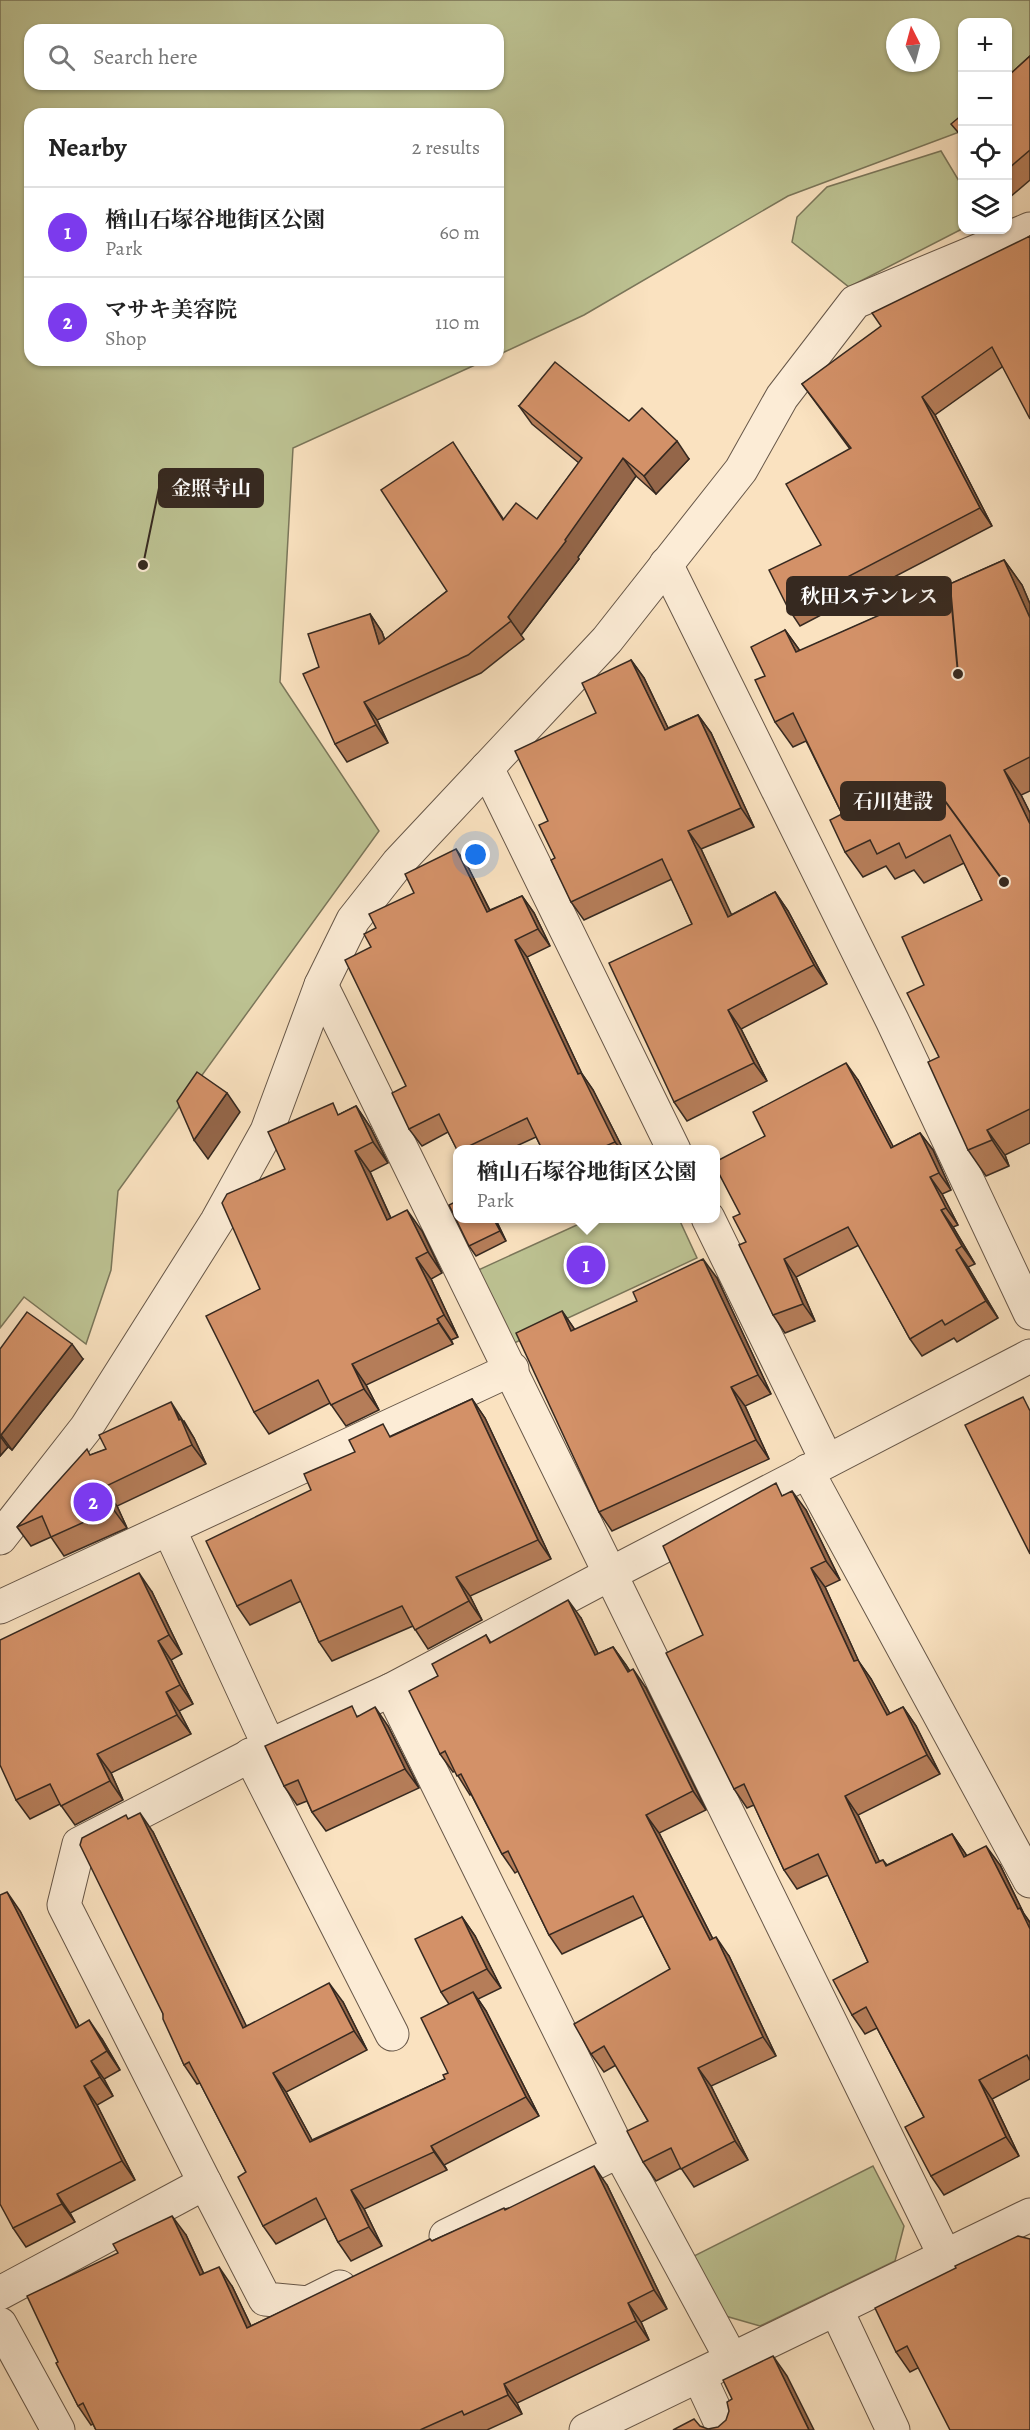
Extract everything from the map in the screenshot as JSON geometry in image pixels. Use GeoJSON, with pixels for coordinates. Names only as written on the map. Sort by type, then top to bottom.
{"type":"FeatureCollection","features":[{"type":"Feature","properties":{"kind":"street"},"geometry":{"type":"LineString","coordinates":[[0,1538],[86,1428],[217,1221],[267,1131],[321,985],[352,920],[398,863],[608,640],[741,470],[782,397],[855,302],[1030,229]]}},
{"type":"Feature","properties":{"kind":"street"},"geometry":{"type":"LineString","coordinates":[[666,564],[892,1020],[1030,1313]]}},
{"type":"Feature","properties":{"kind":"street"},"geometry":{"type":"LineString","coordinates":[[487,768],[672,1145]]}},
{"type":"Feature","properties":{"kind":"street"},"geometry":{"type":"LineString","coordinates":[[321,985],[512,1369],[610,1574],[945,2256]]}},
{"type":"Feature","properties":{"kind":"street"},"geometry":{"type":"LineString","coordinates":[[710,1223],[817,1466],[1030,1881]]}},
{"type":"Feature","properties":{"kind":"street"},"geometry":{"type":"LineString","coordinates":[[372,2272],[308,2303],[265,2299],[64,1905],[79,1844],[259,1750],[391,1690],[1030,1356]]}},
{"type":"Feature","properties":{"kind":"street"},"geometry":{"type":"LineString","coordinates":[[0,1607],[512,1369]]}},
{"type":"Feature","properties":{"kind":"street"},"geometry":{"type":"LineString","coordinates":[[169,1529],[259,1750],[392,2034]]}},
{"type":"Feature","properties":{"kind":"street"},"geometry":{"type":"LineString","coordinates":[[391,1690],[619,2151],[732,2360]]}},
{"type":"Feature","properties":{"kind":"street"},"geometry":{"type":"LineString","coordinates":[[415,2251],[619,2151]]}},
{"type":"Feature","properties":{"kind":"street"},"geometry":{"type":"LineString","coordinates":[[0,2294],[205,2183]]}},
{"type":"Feature","properties":{"kind":"street"},"geometry":{"type":"LineString","coordinates":[[586,2430],[1030,2215]]}},
{"type":"Feature","properties":{"kind":"street"},"geometry":{"type":"LineString","coordinates":[[836,2309],[893,2430]]}},
{"type":"Feature","properties":{"kind":"street"},"geometry":{"type":"LineString","coordinates":[[0,2324],[58,2430]]}},
{"type":"Feature","properties":{"kind":"street"},"geometry":{"type":"LineString","coordinates":[[699,2376],[724,2430]]}},
{"type":"Feature","properties":{"kind":"green space"},"geometry":{"type":"Polygon","coordinates":[[[0,0],[1030,0],[1030,82],[1012,96],[1012,18],[958,18],[958,132],[788,196],[584,315],[504,352],[504,108],[24,108],[24,366],[473,366],[293,448],[280,682],[379,831],[118,1191],[111,1270],[86,1344],[24,1297],[0,1328],[0,0]]]}},
{"type":"Feature","properties":{"kind":"green space"},"geometry":{"type":"Polygon","coordinates":[[[941,151],[958,179],[958,231],[849,287],[792,242],[797,217],[827,187],[941,151]]]}},
{"type":"Feature","properties":{"kind":"green space"},"geometry":{"type":"Polygon","coordinates":[[[581,1223],[681,1223],[697,1258],[510,1345],[476,1271],[581,1223]]]}},
{"type":"Feature","properties":{"kind":"green space"},"geometry":{"type":"Polygon","coordinates":[[[873,2166],[904,2226],[895,2261],[760,2326],[722,2315],[692,2257],[873,2166]]]}},
{"type":"Feature","properties":{"kind":"building"},"geometry":{"type":"Polygon","coordinates":[[[1030,56],[1030,150],[1012,166],[1012,126],[1012,72],[1030,56]]]}},
{"type":"Feature","properties":{"kind":"building"},"geometry":{"type":"Polygon","coordinates":[[[958,118],[958,132],[951,124],[958,118]]]}},
{"type":"Feature","properties":{"kind":"building"},"geometry":{"type":"Polygon","coordinates":[[[1030,236],[1030,419],[992,347],[922,397],[980,508],[788,608],[769,570],[821,545],[786,484],[851,448],[802,384],[881,326],[872,313],[1030,236]]]}},
{"type":"Feature","properties":{"kind":"building"},"geometry":{"type":"Polygon","coordinates":[[[555,362],[629,421],[642,408],[677,441],[644,476],[623,458],[566,541],[508,617],[511,621],[468,655],[364,702],[376,725],[335,744],[303,674],[319,667],[308,634],[370,614],[379,644],[447,591],[381,490],[453,442],[503,520],[516,503],[537,519],[582,458],[519,406],[555,362]]]}},
{"type":"Feature","properties":{"kind":"building"},"geometry":{"type":"Polygon","coordinates":[[[1004,560],[1030,618],[1030,757],[1004,770],[1030,824],[1030,1109],[987,1130],[992,1140],[968,1150],[928,1062],[939,1057],[907,993],[924,985],[902,937],[982,900],[950,835],[906,858],[899,843],[877,854],[870,840],[845,852],[830,820],[842,814],[793,713],[775,722],[755,680],[765,676],[751,647],[785,630],[796,652],[1004,560]]]}},
{"type":"Feature","properties":{"kind":"building"},"geometry":{"type":"Polygon","coordinates":[[[631,660],[665,730],[698,715],[741,808],[688,831],[728,917],[775,892],[814,965],[728,1010],[754,1063],[674,1102],[609,963],[692,924],[662,859],[571,902],[551,860],[555,858],[539,825],[548,821],[515,751],[596,713],[582,683],[631,660]]]}},
{"type":"Feature","properties":{"kind":"building"},"geometry":{"type":"Polygon","coordinates":[[[456,849],[487,912],[522,896],[538,929],[515,940],[578,1074],[581,1073],[615,1142],[608,1145],[540,1145],[527,1118],[471,1145],[454,1145],[439,1114],[409,1129],[392,1093],[406,1086],[345,960],[371,947],[364,934],[376,928],[369,914],[414,893],[405,874],[456,849]]]}},
{"type":"Feature","properties":{"kind":"building"},"geometry":{"type":"Polygon","coordinates":[[[846,1063],[891,1148],[920,1133],[939,1173],[930,1177],[946,1208],[941,1210],[962,1246],[956,1250],[986,1301],[945,1325],[942,1320],[910,1339],[848,1227],[784,1259],[803,1304],[773,1315],[739,1245],[746,1242],[733,1217],[740,1214],[720,1176],[720,1159],[765,1136],[753,1112],[846,1063]]]}},
{"type":"Feature","properties":{"kind":"building"},"geometry":{"type":"Polygon","coordinates":[[[197,1072],[227,1093],[194,1140],[177,1101],[197,1072]]]}},
{"type":"Feature","properties":{"kind":"building"},"geometry":{"type":"Polygon","coordinates":[[[333,1103],[338,1115],[356,1106],[373,1142],[355,1151],[387,1220],[407,1210],[428,1252],[416,1258],[444,1315],[437,1319],[439,1323],[352,1364],[364,1389],[331,1405],[318,1380],[254,1412],[206,1316],[260,1289],[222,1203],[227,1194],[285,1169],[268,1132],[333,1103]]]}},
{"type":"Feature","properties":{"kind":"building"},"geometry":{"type":"Polygon","coordinates":[[[458,1223],[496,1223],[500,1231],[469,1246],[458,1223]]]}},
{"type":"Feature","properties":{"kind":"building"},"geometry":{"type":"Polygon","coordinates":[[[703,1259],[758,1375],[731,1387],[756,1440],[599,1512],[516,1333],[562,1311],[571,1331],[637,1301],[633,1292],[703,1259]]]}},
{"type":"Feature","properties":{"kind":"building"},"geometry":{"type":"Polygon","coordinates":[[[27,1312],[72,1344],[1,1435],[0,1349],[27,1312]]]}},
{"type":"Feature","properties":{"kind":"building"},"geometry":{"type":"Polygon","coordinates":[[[1023,1397],[1030,1411],[1030,1554],[965,1425],[1023,1397]]]}},
{"type":"Feature","properties":{"kind":"building"},"geometry":{"type":"Polygon","coordinates":[[[472,1399],[538,1540],[456,1577],[469,1601],[415,1630],[402,1606],[319,1642],[291,1580],[237,1606],[206,1541],[311,1490],[304,1474],[355,1452],[349,1440],[383,1424],[390,1437],[472,1399]]]}},
{"type":"Feature","properties":{"kind":"building"},"geometry":{"type":"Polygon","coordinates":[[[171,1402],[192,1445],[104,1487],[113,1509],[51,1537],[42,1516],[17,1527],[87,1449],[90,1455],[106,1449],[99,1435],[171,1402]]]}},
{"type":"Feature","properties":{"kind":"building"},"geometry":{"type":"Polygon","coordinates":[[[776,1483],[782,1496],[792,1491],[826,1561],[811,1568],[854,1661],[858,1660],[887,1715],[903,1707],[927,1755],[845,1796],[876,1863],[883,1860],[886,1866],[952,1834],[964,1857],[986,1846],[1030,1929],[1030,2061],[1027,2055],[979,2080],[1006,2137],[931,2176],[905,2127],[924,2117],[866,2007],[852,2015],[833,1980],[868,1962],[818,1854],[784,1870],[744,1784],[734,1789],[666,1653],[703,1635],[663,1546],[776,1483]]]}},
{"type":"Feature","properties":{"kind":"building"},"geometry":{"type":"Polygon","coordinates":[[[139,1573],[169,1635],[158,1641],[180,1685],[166,1692],[177,1715],[97,1754],[110,1781],[61,1806],[50,1784],[16,1800],[0,1765],[0,1640],[139,1573]]]}},
{"type":"Feature","properties":{"kind":"building"},"geometry":{"type":"Polygon","coordinates":[[[568,1600],[595,1655],[613,1647],[628,1672],[633,1669],[693,1791],[646,1815],[710,1940],[716,1937],[763,2037],[698,2068],[735,2141],[681,2169],[671,2148],[643,2162],[627,2131],[648,2121],[604,2046],[591,2054],[574,2024],[670,1969],[633,1896],[549,1935],[508,1851],[502,1854],[461,1774],[457,1776],[445,1751],[440,1754],[409,1691],[438,1676],[432,1664],[486,1635],[490,1643],[568,1600]]]}},
{"type":"Feature","properties":{"kind":"building"},"geometry":{"type":"Polygon","coordinates":[[[352,1706],[357,1717],[375,1707],[405,1769],[312,1812],[298,1780],[284,1786],[265,1746],[352,1706]]]}},
{"type":"Feature","properties":{"kind":"building"},"geometry":{"type":"Polygon","coordinates":[[[140,1813],[243,2028],[329,1983],[354,2031],[273,2073],[310,2142],[445,2079],[443,2075],[448,2073],[421,2018],[473,1992],[526,2097],[431,2146],[434,2152],[351,2190],[369,2227],[338,2242],[316,2198],[263,2226],[238,2177],[246,2172],[189,2062],[184,2065],[163,2019],[163,2014],[80,1845],[82,1838],[126,1815],[128,1819],[140,1813]]]}},
{"type":"Feature","properties":{"kind":"building"},"geometry":{"type":"Polygon","coordinates":[[[7,1892],[76,2028],[89,2020],[107,2051],[91,2061],[100,2077],[84,2086],[122,2161],[57,2194],[62,2204],[13,2228],[0,2204],[0,1895],[7,1892]]]}},
{"type":"Feature","properties":{"kind":"building"},"geometry":{"type":"Polygon","coordinates":[[[462,1917],[487,1969],[441,1992],[415,1939],[462,1917]]]}},
{"type":"Feature","properties":{"kind":"building"},"geometry":{"type":"Polygon","coordinates":[[[594,2166],[654,2290],[628,2303],[636,2321],[504,2384],[508,2395],[464,2415],[462,2411],[420,2430],[96,2430],[83,2403],[78,2406],[56,2363],[58,2362],[27,2296],[118,2253],[113,2244],[172,2216],[200,2275],[219,2267],[247,2328],[430,2239],[432,2241],[504,2208],[505,2210],[594,2166]]]}},
{"type":"Feature","properties":{"kind":"building"},"geometry":{"type":"Polygon","coordinates":[[[1018,2236],[1030,2239],[1030,2430],[950,2430],[907,2346],[896,2352],[875,2308],[1018,2236]]]}},
{"type":"Feature","properties":{"kind":"building"},"geometry":{"type":"Polygon","coordinates":[[[773,2356],[809,2430],[673,2430],[694,2419],[700,2426],[708,2429],[718,2427],[726,2420],[729,2411],[727,2402],[732,2399],[723,2380],[773,2356]]]}},
{"type":"Feature","properties":{"kind":"place","name":"金照寺山"},"geometry":{"type":"Point","coordinates":[143,565]}},
{"type":"Feature","properties":{"kind":"place","name":"秋田ステンレス"},"geometry":{"type":"Point","coordinates":[958,674]}},
{"type":"Feature","properties":{"kind":"place","name":"石川建設"},"geometry":{"type":"Point","coordinates":[1004,882]}},
{"type":"Feature","properties":{"kind":"place","name":"楢山石塚谷地街区公園"},"geometry":{"type":"Point","coordinates":[586,1265]}},
{"type":"Feature","properties":{"kind":"place","name":"マサキ美容院"},"geometry":{"type":"Point","coordinates":[93,1502]}}]}
